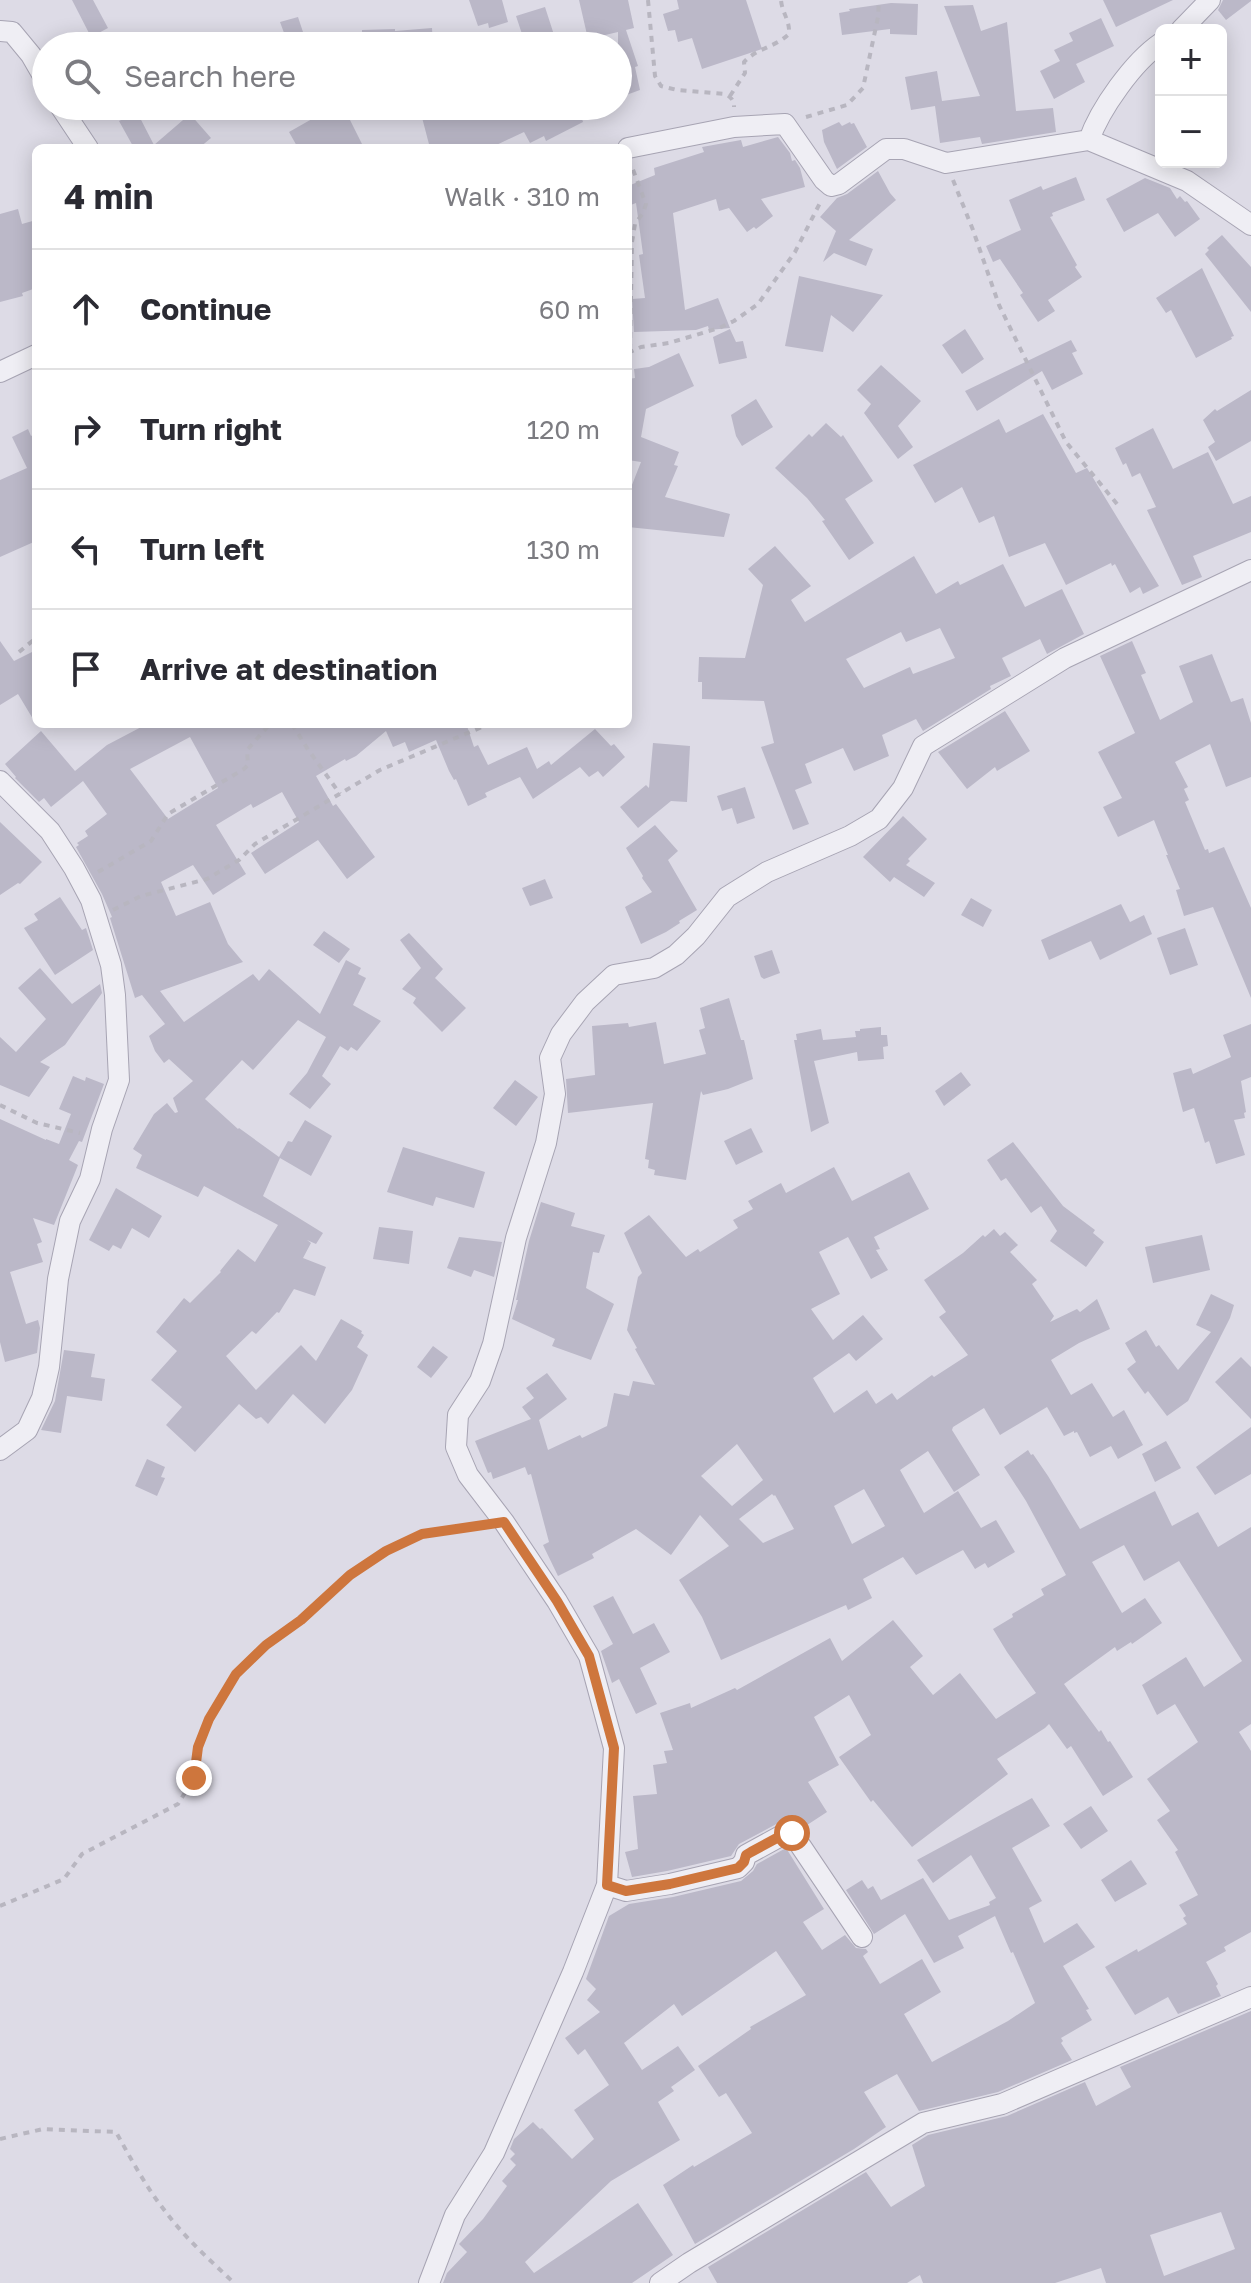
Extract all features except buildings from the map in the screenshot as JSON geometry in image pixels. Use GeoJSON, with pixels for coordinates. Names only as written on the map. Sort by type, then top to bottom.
{"type":"FeatureCollection","features":[{"type":"Feature","properties":{"kind":"street"},"geometry":{"type":"LineString","coordinates":[[1187,24],[1210,0]]}},
{"type":"Feature","properties":{"kind":"street"},"geometry":{"type":"LineString","coordinates":[[0,31],[12,32],[32,57]]}},
{"type":"Feature","properties":{"kind":"street"},"geometry":{"type":"LineString","coordinates":[[1089,140],[1096,120],[1121,85],[1155,47]]}},
{"type":"Feature","properties":{"kind":"street"},"geometry":{"type":"LineString","coordinates":[[69,120],[85,144]]}},
{"type":"Feature","properties":{"kind":"street"},"geometry":{"type":"LineString","coordinates":[[632,147],[734,127],[785,124],[831,186],[839,184],[886,149],[904,149],[946,163],[1089,140],[1187,181],[1251,225]]}},
{"type":"Feature","properties":{"kind":"street"},"geometry":{"type":"LineString","coordinates":[[0,372],[32,357]]}},
{"type":"Feature","properties":{"kind":"street"},"geometry":{"type":"LineString","coordinates":[[429,2283],[455,2215],[494,2153],[558,2009],[607,1885],[614,1748],[589,1656],[557,1601],[468,1475],[456,1447],[458,1415],[480,1381],[493,1344],[516,1238],[546,1143],[555,1094],[550,1058],[561,1034],[585,1002],[614,975],[654,968],[676,955],[696,936],[727,897],[767,872],[850,836],[879,819],[903,788],[923,746],[1065,658],[1251,570]]}},
{"type":"Feature","properties":{"kind":"street"},"geometry":{"type":"LineString","coordinates":[[0,781],[50,831],[81,882],[97,918],[111,965],[119,1080],[90,1179],[70,1221],[58,1279],[49,1367],[42,1398],[27,1430],[0,1450]]}},
{"type":"Feature","properties":{"kind":"street"},"geometry":{"type":"LineString","coordinates":[[607,1885],[626,1891],[738,1868],[746,1855],[788,1832],[792,1833],[862,1937]]}},
{"type":"Feature","properties":{"kind":"street"},"geometry":{"type":"LineString","coordinates":[[660,2283],[923,2123],[1002,2104],[1251,1997]]}},
{"type":"Feature","properties":{"kind":"path"},"geometry":{"type":"LineString","coordinates":[[648,0],[655,76],[661,86],[730,96],[734,101],[734,127]]}},
{"type":"Feature","properties":{"kind":"path"},"geometry":{"type":"LineString","coordinates":[[730,96],[745,73],[744,62],[752,54],[777,45],[789,34],[790,24],[781,0]]}},
{"type":"Feature","properties":{"kind":"path"},"geometry":{"type":"LineString","coordinates":[[785,124],[847,105],[863,88],[879,0]]}},
{"type":"Feature","properties":{"kind":"path"},"geometry":{"type":"LineString","coordinates":[[946,163],[999,305],[1066,442],[1117,504]]}},
{"type":"Feature","properties":{"kind":"path"},"geometry":{"type":"LineString","coordinates":[[632,167],[646,204],[635,224],[632,242]]}},
{"type":"Feature","properties":{"kind":"path"},"geometry":{"type":"LineString","coordinates":[[632,351],[698,336],[734,321],[758,304],[795,252],[814,210],[831,186]]}},
{"type":"Feature","properties":{"kind":"path"},"geometry":{"type":"LineString","coordinates":[[19,652],[32,641]]}},
{"type":"Feature","properties":{"kind":"path"},"geometry":{"type":"LineString","coordinates":[[81,882],[151,841],[168,814],[244,769],[248,765],[247,750],[266,728]]}},
{"type":"Feature","properties":{"kind":"path"},"geometry":{"type":"LineString","coordinates":[[294,728],[340,794]]}},
{"type":"Feature","properties":{"kind":"path"},"geometry":{"type":"LineString","coordinates":[[97,918],[141,896],[207,879],[239,860],[255,844],[380,770],[480,728]]}},
{"type":"Feature","properties":{"kind":"path"},"geometry":{"type":"LineString","coordinates":[[0,1105],[37,1123],[100,1139]]}},
{"type":"Feature","properties":{"kind":"path"},"geometry":{"type":"LineString","coordinates":[[0,1906],[64,1879],[82,1854],[178,1804],[194,1778],[198,1747],[209,1719],[236,1674],[350,1575],[386,1551],[422,1534],[504,1522]]}},
{"type":"Feature","properties":{"kind":"path"},"geometry":{"type":"LineString","coordinates":[[0,2139],[43,2129],[116,2132],[166,2214],[234,2283]]}},
{"type":"Feature","properties":{"kind":"route"},"geometry":{"type":"LineString","coordinates":[[194,1778],[198,1747],[209,1719],[236,1674],[350,1575],[386,1551],[422,1534],[504,1522],[557,1601],[589,1656],[614,1748],[607,1885],[626,1891],[738,1868],[746,1855],[788,1832],[792,1833]]}}]}
